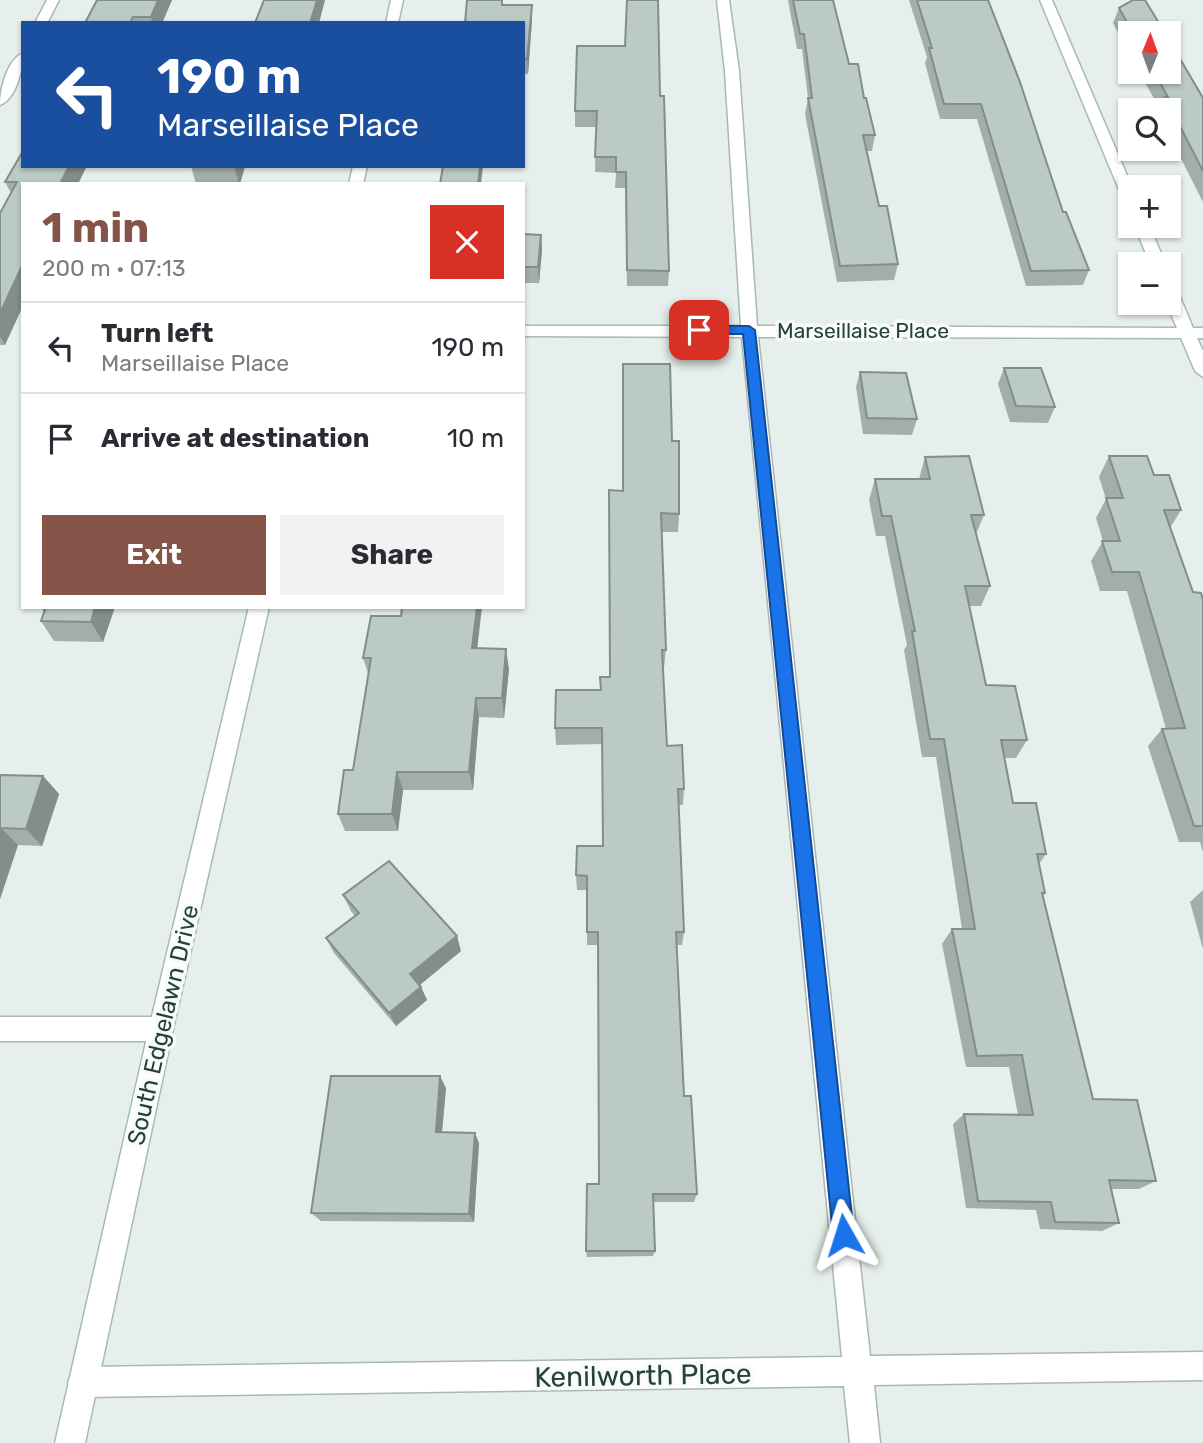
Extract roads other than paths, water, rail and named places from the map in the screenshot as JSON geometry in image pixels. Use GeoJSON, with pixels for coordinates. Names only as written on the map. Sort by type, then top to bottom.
{"type":"FeatureCollection","features":[{"type":"Feature","properties":{"kind":"street"},"geometry":{"type":"LineString","coordinates":[[42,21],[53,0]]}},
{"type":"Feature","properties":{"kind":"street"},"geometry":{"type":"LineString","coordinates":[[392,21],[397,0]]}},
{"type":"Feature","properties":{"kind":"street"},"geometry":{"type":"LineString","coordinates":[[723,0],[732,71],[749,330],[865,1443]]}},
{"type":"Feature","properties":{"kind":"street"},"geometry":{"type":"LineString","coordinates":[[1046,0],[1120,175]]}},
{"type":"Feature","properties":{"kind":"street"},"geometry":{"type":"LineString","coordinates":[[0,101],[21,61]]}},
{"type":"Feature","properties":{"kind":"street"},"geometry":{"type":"LineString","coordinates":[[1181,310],[1195,333],[1203,371]]}},
{"type":"Feature","properties":{"kind":"street","name":"Marseillaise Place"},"geometry":{"type":"LineString","coordinates":[[525,331],[1195,333]]}},
{"type":"Feature","properties":{"kind":"street","name":"South Edgelawn Drive"},"geometry":{"type":"LineString","coordinates":[[70,1443],[161,1029],[259,609]]}},
{"type":"Feature","properties":{"kind":"street"},"geometry":{"type":"LineString","coordinates":[[0,1029],[161,1029]]}},
{"type":"Feature","properties":{"kind":"street","name":"Kenilworth Place"},"geometry":{"type":"LineString","coordinates":[[83,1382],[1203,1366]]}}]}
